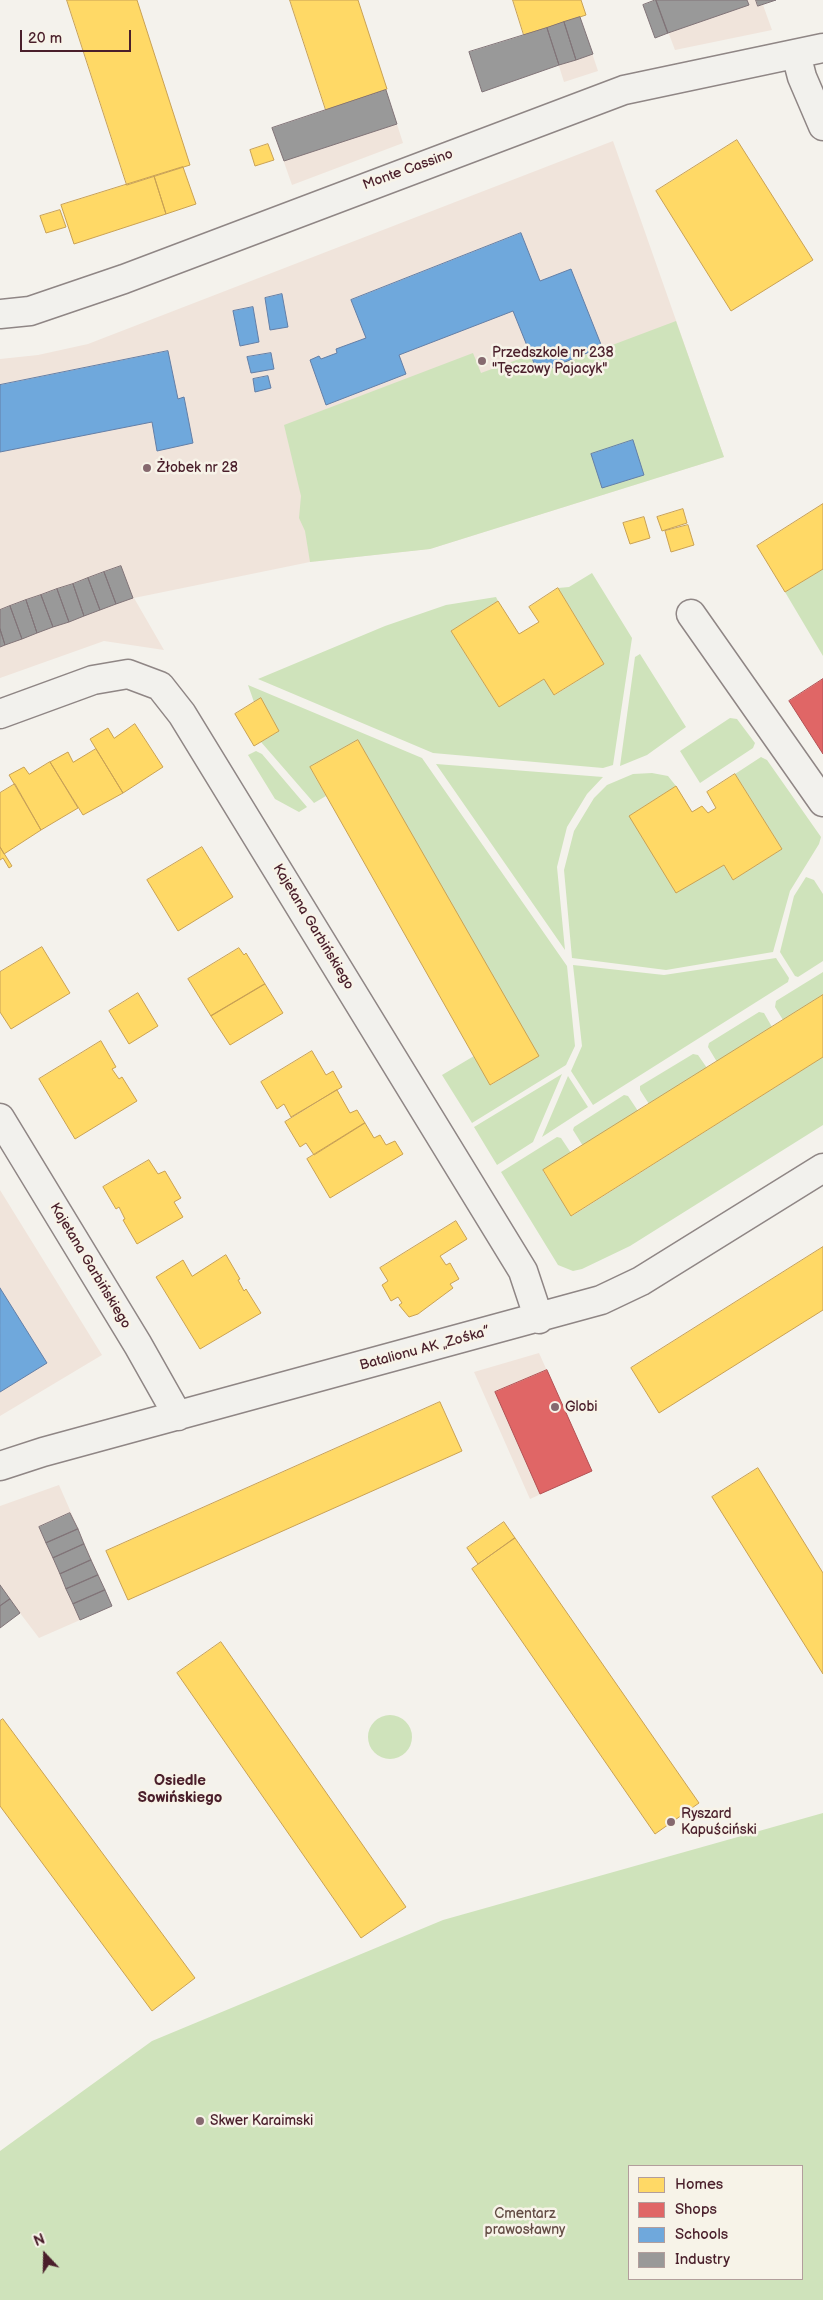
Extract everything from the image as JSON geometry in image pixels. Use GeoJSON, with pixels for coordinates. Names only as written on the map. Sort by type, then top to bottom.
{"type":"FeatureCollection","features":[{"type":"Feature","properties":{"kind":"street","name":"Monte Cassino"},"geometry":{"type":"LineString","coordinates":[[0,314],[30,311],[124,279],[624,90],[823,48]]}},
{"type":"Feature","properties":{"kind":"street"},"geometry":{"type":"LineString","coordinates":[[796,54],[802,77],[823,126]]}},
{"type":"Feature","properties":{"kind":"street"},"geometry":{"type":"LineString","coordinates":[[691,614],[823,802]]}},
{"type":"Feature","properties":{"kind":"street","name":"Kajetana Garbińskiego"},"geometry":{"type":"LineString","coordinates":[[0,714],[93,680],[128,674],[160,686],[182,714],[523,1271],[539,1319]]}},
{"type":"Feature","properties":{"kind":"street","name":"Kajetana Garbińskiego"},"geometry":{"type":"LineString","coordinates":[[0,1118],[138,1345],[178,1416]]}},
{"type":"Feature","properties":{"kind":"street","name":"Batalionu AK „Zośka”"},"geometry":{"type":"LineString","coordinates":[[0,1466],[43,1452],[539,1319],[601,1300],[641,1281],[823,1168]]}},
{"type":"Feature","properties":{"kind":"shaded area"},"geometry":{"type":"Polygon","coordinates":[[[656,0],[756,0],[758,6],[763,5],[772,30],[675,50],[656,0]]]}},
{"type":"Feature","properties":{"kind":"shaded area"},"geometry":{"type":"Polygon","coordinates":[[[580,17],[598,71],[564,82],[547,28],[580,17]]]}},
{"type":"Feature","properties":{"kind":"shaded area"},"geometry":{"type":"Polygon","coordinates":[[[386,90],[403,143],[292,185],[272,128],[386,90]]]}},
{"type":"Feature","properties":{"kind":"shaded area","name":"Przedszkole nr 238 \"Tęczowy Pajacyk\""},"geometry":{"type":"Polygon","coordinates":[[[613,141],[724,457],[430,549],[310,562],[134,598],[164,650],[104,641],[0,678],[0,359],[38,355],[88,344],[613,141]]]}},
{"type":"Feature","properties":{"kind":"shaded area"},"geometry":{"type":"Polygon","coordinates":[[[0,1190],[102,1355],[0,1416],[0,1190]]]}},
{"type":"Feature","properties":{"kind":"shaded area"},"geometry":{"type":"Polygon","coordinates":[[[539,1353],[592,1471],[530,1499],[474,1372],[539,1353]]]}},
{"type":"Feature","properties":{"kind":"shaded area"},"geometry":{"type":"Polygon","coordinates":[[[59,1485],[112,1606],[39,1638],[20,1613],[0,1628],[0,1506],[59,1485]]]}},
{"type":"Feature","properties":{"kind":"green space"},"geometry":{"type":"Polygon","coordinates":[[[676,321],[724,457],[430,549],[310,562],[305,531],[299,518],[301,496],[284,425],[473,353],[481,373],[530,355],[538,373],[676,321]]]}},
{"type":"Feature","properties":{"kind":"green space"},"geometry":{"type":"Polygon","coordinates":[[[823,569],[823,656],[785,592],[823,569]]]}},
{"type":"Feature","properties":{"kind":"green space"},"geometry":{"type":"Polygon","coordinates":[[[592,573],[632,638],[613,765],[603,768],[433,753],[258,679],[385,626],[446,605],[496,597],[498,601],[451,631],[499,707],[544,679],[555,695],[604,664],[558,588],[569,587],[592,573]]]}},
{"type":"Feature","properties":{"kind":"green space"},"geometry":{"type":"Polygon","coordinates":[[[640,654],[686,727],[647,755],[620,766],[635,657],[640,654]]]}},
{"type":"Feature","properties":{"kind":"green space"},"geometry":{"type":"Polygon","coordinates":[[[248,685],[422,758],[567,966],[575,1046],[566,1065],[472,1123],[442,1075],[474,1056],[491,1085],[538,1056],[358,740],[310,767],[326,796],[314,803],[261,742],[279,731],[261,699],[254,702],[248,685]]]}},
{"type":"Feature","properties":{"kind":"green space"},"geometry":{"type":"Polygon","coordinates":[[[730,718],[737,719],[755,743],[753,748],[700,783],[680,751],[730,718]]]}},
{"type":"Feature","properties":{"kind":"green space"},"geometry":{"type":"Polygon","coordinates":[[[256,751],[262,754],[307,807],[299,812],[275,799],[248,755],[256,751]]]}},
{"type":"Feature","properties":{"kind":"green space"},"geometry":{"type":"Polygon","coordinates":[[[761,757],[767,760],[821,837],[819,844],[790,891],[773,952],[666,970],[572,958],[564,870],[574,831],[594,798],[607,785],[633,774],[652,773],[668,776],[676,786],[629,816],[724,865],[733,880],[782,849],[735,774],[761,757]]]}},
{"type":"Feature","properties":{"kind":"green space"},"geometry":{"type":"Polygon","coordinates":[[[436,764],[603,777],[587,794],[567,827],[557,867],[565,950],[436,764]]]}},
{"type":"Feature","properties":{"kind":"green space"},"geometry":{"type":"Polygon","coordinates":[[[806,877],[814,880],[823,894],[823,961],[798,977],[795,976],[780,952],[794,896],[806,877]]]}},
{"type":"Feature","properties":{"kind":"green space"},"geometry":{"type":"Polygon","coordinates":[[[776,958],[789,978],[788,982],[593,1105],[571,1071],[582,1046],[573,965],[664,975],[776,958]]]}},
{"type":"Feature","properties":{"kind":"green space"},"geometry":{"type":"Polygon","coordinates":[[[823,972],[823,995],[783,1020],[775,1007],[776,1001],[823,972]]]}},
{"type":"Feature","properties":{"kind":"green space"},"geometry":{"type":"Polygon","coordinates":[[[759,1012],[764,1013],[772,1027],[717,1062],[708,1047],[709,1043],[759,1012]]]}},
{"type":"Feature","properties":{"kind":"green space"},"geometry":{"type":"Polygon","coordinates":[[[693,1054],[698,1055],[707,1068],[649,1104],[640,1090],[640,1086],[693,1054]]]}},
{"type":"Feature","properties":{"kind":"green space"},"geometry":{"type":"Polygon","coordinates":[[[823,1057],[823,1125],[630,1246],[582,1269],[573,1271],[558,1265],[501,1172],[557,1137],[561,1138],[571,1153],[543,1171],[572,1216],[823,1057]]]}},
{"type":"Feature","properties":{"kind":"green space"},"geometry":{"type":"Polygon","coordinates":[[[562,1074],[533,1142],[497,1165],[474,1127],[562,1074]]]}},
{"type":"Feature","properties":{"kind":"green space"},"geometry":{"type":"Polygon","coordinates":[[[568,1076],[588,1107],[542,1137],[568,1076]]]}},
{"type":"Feature","properties":{"kind":"green space"},"geometry":{"type":"Polygon","coordinates":[[[624,1095],[628,1096],[638,1111],[583,1146],[573,1130],[574,1127],[624,1095]]]}},
{"type":"Feature","properties":{"kind":"green space"},"geometry":{"type":"Polygon","coordinates":[[[394,1715],[406,1721],[411,1728],[411,1746],[406,1753],[399,1758],[386,1759],[378,1756],[371,1749],[368,1733],[371,1725],[378,1718],[394,1715]]]}},
{"type":"Feature","properties":{"kind":"green space","name":"Cmentarz prawosławny"},"geometry":{"type":"Polygon","coordinates":[[[823,1813],[823,2300],[0,2300],[0,2151],[152,2041],[443,1920],[823,1813]]]}},
{"type":"Feature","properties":{"kind":"building: Homes"},"geometry":{"type":"Polygon","coordinates":[[[67,0],[137,0],[190,165],[127,185],[67,0]]]}},
{"type":"Feature","properties":{"kind":"building: Homes"},"geometry":{"type":"Polygon","coordinates":[[[290,0],[358,0],[387,89],[326,110],[290,0]]]}},
{"type":"Feature","properties":{"kind":"building: Homes"},"geometry":{"type":"Polygon","coordinates":[[[513,0],[581,0],[586,15],[524,35],[513,0]]]}},
{"type":"Feature","properties":{"kind":"building: Homes"},"geometry":{"type":"Polygon","coordinates":[[[737,140],[813,260],[731,311],[656,191],[737,140]]]}},
{"type":"Feature","properties":{"kind":"building: Homes"},"geometry":{"type":"Polygon","coordinates":[[[268,144],[274,160],[255,166],[250,150],[268,144]]]}},
{"type":"Feature","properties":{"kind":"building: Homes"},"geometry":{"type":"Polygon","coordinates":[[[183,167],[196,204],[166,214],[154,176],[183,167]]]}},
{"type":"Feature","properties":{"kind":"building: Homes"},"geometry":{"type":"Polygon","coordinates":[[[154,176],[166,214],[74,244],[61,205],[154,176]]]}},
{"type":"Feature","properties":{"kind":"building: Homes"},"geometry":{"type":"Polygon","coordinates":[[[60,210],[66,227],[46,233],[40,216],[60,210]]]}},
{"type":"Feature","properties":{"kind":"building: Homes"},"geometry":{"type":"Polygon","coordinates":[[[823,504],[823,569],[785,592],[757,546],[823,504]]]}},
{"type":"Feature","properties":{"kind":"building: Homes"},"geometry":{"type":"Polygon","coordinates":[[[683,509],[687,523],[662,531],[657,517],[683,509]]]}},
{"type":"Feature","properties":{"kind":"building: Homes"},"geometry":{"type":"Polygon","coordinates":[[[644,517],[650,538],[630,544],[623,523],[644,517]]]}},
{"type":"Feature","properties":{"kind":"building: Homes"},"geometry":{"type":"Polygon","coordinates":[[[688,525],[694,545],[671,552],[665,531],[688,525]]]}},
{"type":"Feature","properties":{"kind":"building: Homes"},"geometry":{"type":"Polygon","coordinates":[[[558,588],[604,664],[554,695],[544,679],[499,707],[451,631],[498,601],[519,634],[539,622],[529,607],[558,588]]]}},
{"type":"Feature","properties":{"kind":"building: Homes"},"geometry":{"type":"Polygon","coordinates":[[[261,698],[279,731],[254,746],[235,714],[261,698]]]}},
{"type":"Feature","properties":{"kind":"building: Homes"},"geometry":{"type":"Polygon","coordinates":[[[135,724],[163,767],[123,793],[90,739],[108,728],[114,738],[135,724]]]}},
{"type":"Feature","properties":{"kind":"building: Homes"},"geometry":{"type":"Polygon","coordinates":[[[358,740],[539,1056],[490,1085],[310,767],[358,740]]]}},
{"type":"Feature","properties":{"kind":"building: Homes"},"geometry":{"type":"Polygon","coordinates":[[[96,749],[123,793],[83,815],[50,762],[68,752],[73,762],[96,749]]]}},
{"type":"Feature","properties":{"kind":"building: Homes"},"geometry":{"type":"Polygon","coordinates":[[[50,762],[78,808],[41,830],[9,775],[24,767],[29,774],[50,762]]]}},
{"type":"Feature","properties":{"kind":"building: Homes"},"geometry":{"type":"Polygon","coordinates":[[[735,774],[782,849],[733,880],[724,865],[676,893],[629,816],[676,786],[692,812],[702,806],[708,813],[716,808],[707,792],[735,774]]]}},
{"type":"Feature","properties":{"kind":"building: Homes"},"geometry":{"type":"Polygon","coordinates":[[[15,784],[41,830],[4,854],[0,847],[0,793],[15,784]]]}},
{"type":"Feature","properties":{"kind":"building: Homes"},"geometry":{"type":"Polygon","coordinates":[[[0,847],[12,866],[9,868],[3,858],[0,860],[0,847]]]}},
{"type":"Feature","properties":{"kind":"building: Homes"},"geometry":{"type":"Polygon","coordinates":[[[202,847],[233,897],[178,931],[147,880],[202,847]]]}},
{"type":"Feature","properties":{"kind":"building: Homes"},"geometry":{"type":"Polygon","coordinates":[[[42,947],[70,993],[11,1029],[0,1012],[0,972],[42,947]]]}},
{"type":"Feature","properties":{"kind":"building: Homes"},"geometry":{"type":"Polygon","coordinates":[[[239,948],[244,955],[246,953],[265,984],[211,1016],[188,979],[239,948]]]}},
{"type":"Feature","properties":{"kind":"building: Homes"},"geometry":{"type":"Polygon","coordinates":[[[265,984],[283,1013],[230,1045],[211,1016],[265,984]]]}},
{"type":"Feature","properties":{"kind":"building: Homes"},"geometry":{"type":"Polygon","coordinates":[[[138,993],[158,1026],[129,1044],[109,1011],[138,993]]]}},
{"type":"Feature","properties":{"kind":"building: Homes"},"geometry":{"type":"Polygon","coordinates":[[[823,995],[823,1057],[571,1216],[543,1170],[823,995]]]}},
{"type":"Feature","properties":{"kind":"building: Homes"},"geometry":{"type":"Polygon","coordinates":[[[101,1041],[116,1067],[112,1069],[119,1079],[122,1077],[137,1101],[75,1139],[39,1079],[101,1041]]]}},
{"type":"Feature","properties":{"kind":"building: Homes"},"geometry":{"type":"Polygon","coordinates":[[[312,1051],[326,1075],[333,1071],[342,1087],[291,1117],[284,1104],[277,1109],[261,1082],[312,1051]]]}},
{"type":"Feature","properties":{"kind":"building: Homes"},"geometry":{"type":"Polygon","coordinates":[[[337,1090],[350,1113],[357,1110],[365,1123],[314,1155],[306,1143],[300,1147],[285,1122],[337,1090]]]}},
{"type":"Feature","properties":{"kind":"building: Homes"},"geometry":{"type":"Polygon","coordinates":[[[365,1123],[374,1138],[380,1135],[386,1145],[395,1141],[403,1154],[330,1198],[307,1159],[365,1123]]]}},
{"type":"Feature","properties":{"kind":"building: Homes"},"geometry":{"type":"Polygon","coordinates":[[[149,1160],[158,1174],[165,1171],[181,1198],[174,1202],[183,1217],[137,1244],[123,1220],[125,1219],[119,1207],[116,1209],[103,1187],[149,1160]]]}},
{"type":"Feature","properties":{"kind":"building: Homes"},"geometry":{"type":"Polygon","coordinates":[[[456,1221],[467,1239],[440,1256],[446,1265],[450,1263],[459,1279],[450,1284],[453,1288],[418,1314],[409,1317],[399,1305],[402,1303],[398,1297],[391,1301],[382,1285],[388,1281],[380,1268],[456,1221]]]}},
{"type":"Feature","properties":{"kind":"building: Homes"},"geometry":{"type":"Polygon","coordinates":[[[823,1247],[823,1310],[659,1413],[631,1368],[823,1247]]]}},
{"type":"Feature","properties":{"kind":"building: Homes"},"geometry":{"type":"Polygon","coordinates":[[[226,1255],[240,1279],[238,1280],[244,1291],[246,1289],[261,1313],[200,1349],[156,1277],[183,1260],[192,1276],[226,1255]]]}},
{"type":"Feature","properties":{"kind":"building: Homes"},"geometry":{"type":"Polygon","coordinates":[[[440,1402],[462,1451],[128,1600],[106,1551],[440,1402]]]}},
{"type":"Feature","properties":{"kind":"building: Homes"},"geometry":{"type":"Polygon","coordinates":[[[758,1468],[823,1573],[823,1674],[712,1497],[758,1468]]]}},
{"type":"Feature","properties":{"kind":"building: Homes"},"geometry":{"type":"Polygon","coordinates":[[[504,1522],[515,1538],[478,1564],[467,1548],[504,1522]]]}},
{"type":"Feature","properties":{"kind":"building: Homes"},"geometry":{"type":"Polygon","coordinates":[[[515,1538],[699,1803],[655,1834],[472,1569],[515,1538]]]}},
{"type":"Feature","properties":{"kind":"building: Homes"},"geometry":{"type":"Polygon","coordinates":[[[221,1642],[406,1907],[361,1938],[177,1673],[221,1642]]]}},
{"type":"Feature","properties":{"kind":"building: Homes"},"geometry":{"type":"Polygon","coordinates":[[[3,1719],[195,1978],[152,2011],[0,1806],[0,1721],[3,1719]]]}},
{"type":"Feature","properties":{"kind":"building: Shops"},"geometry":{"type":"Polygon","coordinates":[[[823,679],[823,754],[789,701],[823,679]]]}},
{"type":"Feature","properties":{"kind":"building: Shops"},"geometry":{"type":"Polygon","coordinates":[[[547,1370],[592,1471],[540,1494],[495,1392],[547,1370]]]}},
{"type":"Feature","properties":{"kind":"building: Schools"},"geometry":{"type":"Polygon","coordinates":[[[521,233],[540,281],[571,269],[602,347],[538,373],[513,311],[399,355],[406,374],[326,405],[310,360],[319,356],[321,359],[337,353],[336,349],[366,338],[351,300],[521,233]]]}},
{"type":"Feature","properties":{"kind":"building: Schools"},"geometry":{"type":"Polygon","coordinates":[[[282,294],[288,327],[270,330],[265,298],[282,294]]]}},
{"type":"Feature","properties":{"kind":"building: Schools"},"geometry":{"type":"Polygon","coordinates":[[[253,307],[259,342],[240,346],[233,311],[253,307]]]}},
{"type":"Feature","properties":{"kind":"building: Schools"},"geometry":{"type":"Polygon","coordinates":[[[168,351],[178,399],[184,397],[193,443],[157,451],[152,422],[0,452],[0,385],[168,351]]]}},
{"type":"Feature","properties":{"kind":"building: Schools"},"geometry":{"type":"Polygon","coordinates":[[[271,353],[274,369],[251,373],[247,357],[271,353]]]}},
{"type":"Feature","properties":{"kind":"building: Schools"},"geometry":{"type":"Polygon","coordinates":[[[268,376],[271,388],[255,392],[253,379],[268,376]]]}},
{"type":"Feature","properties":{"kind":"building: Schools"},"geometry":{"type":"Polygon","coordinates":[[[633,440],[644,475],[602,488],[591,454],[633,440]]]}},
{"type":"Feature","properties":{"kind":"building: Schools"},"geometry":{"type":"Polygon","coordinates":[[[0,1288],[47,1363],[0,1392],[0,1288]]]}},
{"type":"Feature","properties":{"kind":"building: Industry"},"geometry":{"type":"Polygon","coordinates":[[[656,0],[747,0],[749,5],[668,33],[656,0]]]}},
{"type":"Feature","properties":{"kind":"building: Industry"},"geometry":{"type":"Polygon","coordinates":[[[656,0],[668,33],[655,38],[643,5],[656,0]]]}},
{"type":"Feature","properties":{"kind":"building: Industry"},"geometry":{"type":"Polygon","coordinates":[[[756,0],[776,0],[758,6],[756,0]]]}},
{"type":"Feature","properties":{"kind":"building: Industry"},"geometry":{"type":"Polygon","coordinates":[[[580,17],[593,54],[576,60],[564,22],[580,17]]]}},
{"type":"Feature","properties":{"kind":"building: Industry"},"geometry":{"type":"Polygon","coordinates":[[[564,22],[576,60],[559,65],[547,28],[564,22]]]}},
{"type":"Feature","properties":{"kind":"building: Industry"},"geometry":{"type":"Polygon","coordinates":[[[547,28],[559,65],[482,92],[469,52],[547,28]]]}},
{"type":"Feature","properties":{"kind":"building: Industry"},"geometry":{"type":"Polygon","coordinates":[[[386,90],[397,124],[284,161],[272,128],[386,90]]]}},
{"type":"Feature","properties":{"kind":"building: Industry"},"geometry":{"type":"Polygon","coordinates":[[[121,566],[133,598],[116,604],[104,572],[121,566]]]}},
{"type":"Feature","properties":{"kind":"building: Industry"},"geometry":{"type":"Polygon","coordinates":[[[104,572],[116,604],[100,610],[88,578],[104,572]]]}},
{"type":"Feature","properties":{"kind":"building: Industry"},"geometry":{"type":"Polygon","coordinates":[[[88,578],[100,610],[84,616],[73,584],[88,578]]]}},
{"type":"Feature","properties":{"kind":"building: Industry"},"geometry":{"type":"Polygon","coordinates":[[[73,584],[84,616],[69,622],[57,589],[73,584]]]}},
{"type":"Feature","properties":{"kind":"building: Industry"},"geometry":{"type":"Polygon","coordinates":[[[57,589],[69,622],[53,627],[41,595],[57,589]]]}},
{"type":"Feature","properties":{"kind":"building: Industry"},"geometry":{"type":"Polygon","coordinates":[[[41,595],[53,627],[37,633],[26,600],[41,595]]]}},
{"type":"Feature","properties":{"kind":"building: Industry"},"geometry":{"type":"Polygon","coordinates":[[[26,600],[37,633],[22,639],[10,606],[26,600]]]}},
{"type":"Feature","properties":{"kind":"building: Industry"},"geometry":{"type":"Polygon","coordinates":[[[10,606],[22,639],[5,645],[0,629],[0,610],[10,606]]]}},
{"type":"Feature","properties":{"kind":"building: Industry"},"geometry":{"type":"Polygon","coordinates":[[[0,629],[5,645],[0,647],[0,629]]]}},
{"type":"Feature","properties":{"kind":"building: Industry"},"geometry":{"type":"Polygon","coordinates":[[[70,1513],[78,1529],[46,1543],[39,1527],[70,1513]]]}},
{"type":"Feature","properties":{"kind":"building: Industry"},"geometry":{"type":"Polygon","coordinates":[[[78,1529],[84,1544],[53,1558],[46,1543],[78,1529]]]}},
{"type":"Feature","properties":{"kind":"building: Industry"},"geometry":{"type":"Polygon","coordinates":[[[84,1544],[91,1560],[60,1574],[53,1558],[84,1544]]]}},
{"type":"Feature","properties":{"kind":"building: Industry"},"geometry":{"type":"Polygon","coordinates":[[[91,1560],[98,1575],[66,1589],[60,1574],[91,1560]]]}},
{"type":"Feature","properties":{"kind":"building: Industry"},"geometry":{"type":"Polygon","coordinates":[[[98,1575],[105,1590],[73,1604],[66,1589],[98,1575]]]}},
{"type":"Feature","properties":{"kind":"building: Industry"},"geometry":{"type":"Polygon","coordinates":[[[0,1585],[10,1599],[0,1606],[0,1585]]]}},
{"type":"Feature","properties":{"kind":"building: Industry"},"geometry":{"type":"Polygon","coordinates":[[[105,1590],[112,1606],[80,1620],[73,1604],[105,1590]]]}},
{"type":"Feature","properties":{"kind":"building: Industry"},"geometry":{"type":"Polygon","coordinates":[[[10,1599],[20,1613],[0,1628],[0,1606],[10,1599]]]}},
{"type":"Feature","properties":{"kind":"place","name":"Przedszkole nr 238 \"Tęczowy Pajacyk\""},"geometry":{"type":"Point","coordinates":[482,361]}},
{"type":"Feature","properties":{"kind":"place","name":"Żłobek nr 28"},"geometry":{"type":"Point","coordinates":[147,468]}},
{"type":"Feature","properties":{"kind":"place","name":"Globi"},"geometry":{"type":"Point","coordinates":[555,1407]}},
{"type":"Feature","properties":{"kind":"place","name":"Ryszard Kapuściński"},"geometry":{"type":"Point","coordinates":[671,1822]}},
{"type":"Feature","properties":{"kind":"place","name":"Skwer Karaimski"},"geometry":{"type":"Point","coordinates":[200,2121]}},
{"type":"Feature","properties":{"kind":"district","name":"Osiedle Sowińskiego"},"geometry":{"type":"Point","coordinates":[180,1790]}}]}
